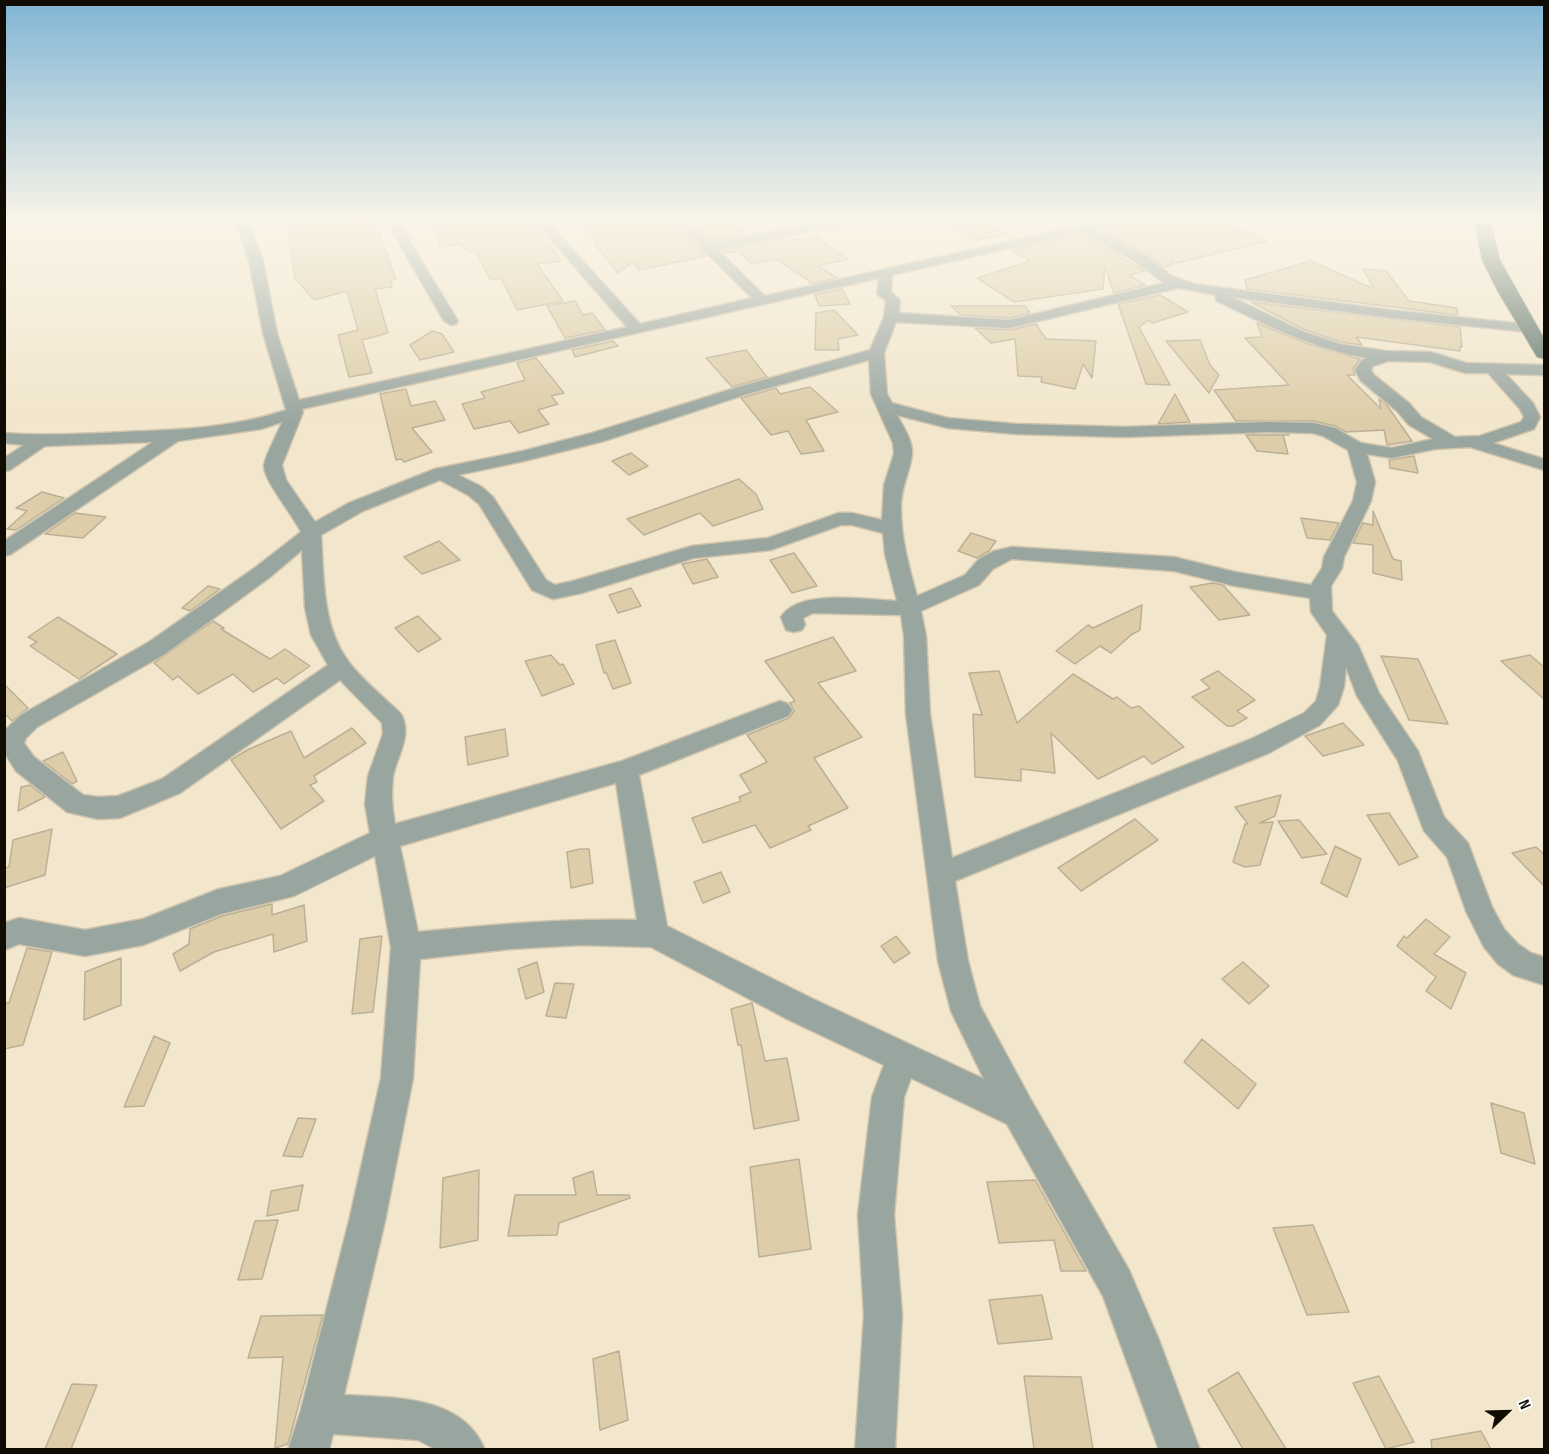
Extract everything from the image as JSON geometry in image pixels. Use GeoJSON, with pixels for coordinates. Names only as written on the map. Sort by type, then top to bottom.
{"type":"FeatureCollection","features":[{"type":"Feature","properties":{"kind":"main road"},"geometry":{"type":"LineString","coordinates":[[1505,288],[1545,354]]}},
{"type":"Feature","properties":{"kind":"street"},"geometry":{"type":"LineString","coordinates":[[261,288],[270,333],[294,409],[275,456],[274,473],[277,481],[301,513],[311,533],[316,608],[322,635],[341,669],[393,720],[395,734],[381,776],[378,804],[383,839],[406,947],[397,1078],[367,1221],[320,1413],[308,1449]]}},
{"type":"Feature","properties":{"kind":"street"},"geometry":{"type":"LineString","coordinates":[[432,288],[452,321]]}},
{"type":"Feature","properties":{"kind":"street"},"geometry":{"type":"LineString","coordinates":[[600,288],[636,328]]}},
{"type":"Feature","properties":{"kind":"street"},"geometry":{"type":"LineString","coordinates":[[749,288],[761,299]]}},
{"type":"Feature","properties":{"kind":"street"},"geometry":{"type":"LineString","coordinates":[[4,438],[41,441],[172,436],[261,424],[294,409],[813,288]]}},
{"type":"Feature","properties":{"kind":"street"},"geometry":{"type":"LineString","coordinates":[[885,288],[884,294],[893,300],[891,317],[876,353],[879,394],[902,443],[903,454],[893,485],[892,529],[895,554],[915,636],[918,714],[953,961],[966,1011],[1019,1112],[1116,1283],[1140,1340],[1180,1449]]}},
{"type":"Feature","properties":{"kind":"street"},"geometry":{"type":"LineString","coordinates":[[891,317],[1009,324],[1160,288]]}},
{"type":"Feature","properties":{"kind":"street"},"geometry":{"type":"LineString","coordinates":[[1195,288],[1391,314],[1525,322],[1545,319]]}},
{"type":"Feature","properties":{"kind":"street"},"geometry":{"type":"LineString","coordinates":[[1210,291],[1254,314],[1316,341],[1363,354],[1431,357],[1456,367],[1545,370]]}},
{"type":"Feature","properties":{"kind":"street"},"geometry":{"type":"LineString","coordinates":[[341,669],[171,786],[120,807],[98,808],[76,804],[15,769],[12,744],[15,734],[29,721],[157,648],[236,593],[311,533],[356,507],[441,473],[587,440],[741,391],[876,353]]}},
{"type":"Feature","properties":{"kind":"street"},"geometry":{"type":"LineString","coordinates":[[1386,356],[1367,363],[1363,370],[1367,378],[1403,407],[1424,428],[1461,442],[1545,465]]}},
{"type":"Feature","properties":{"kind":"street"},"geometry":{"type":"LineString","coordinates":[[883,406],[948,423],[1006,429],[1124,432],[1296,427],[1329,432],[1356,447],[1392,453],[1507,434],[1528,425],[1532,417],[1527,407],[1493,369]]}},
{"type":"Feature","properties":{"kind":"street"},"geometry":{"type":"LineString","coordinates":[[4,550],[172,436]]}},
{"type":"Feature","properties":{"kind":"street"},"geometry":{"type":"LineString","coordinates":[[4,466],[41,441]]}},
{"type":"Feature","properties":{"kind":"street"},"geometry":{"type":"LineString","coordinates":[[1356,447],[1366,482],[1362,501],[1341,542],[1320,593],[1322,612],[1350,651],[1369,696],[1408,758],[1433,824],[1458,851],[1480,911],[1494,938],[1508,954],[1523,965],[1545,971]]}},
{"type":"Feature","properties":{"kind":"street"},"geometry":{"type":"LineString","coordinates":[[441,473],[475,491],[486,501],[539,585],[553,592],[575,588],[692,552],[771,544],[839,519],[852,519],[892,529]]}},
{"type":"Feature","properties":{"kind":"street"},"geometry":{"type":"LineString","coordinates":[[794,625],[792,617],[796,612],[810,606],[910,608],[972,580],[986,564],[1012,553],[1174,564],[1235,579],[1320,593]]}},
{"type":"Feature","properties":{"kind":"street"},"geometry":{"type":"LineString","coordinates":[[940,875],[1249,750],[1312,719],[1326,705],[1332,687],[1338,634]]}},
{"type":"Feature","properties":{"kind":"street"},"geometry":{"type":"LineString","coordinates":[[4,937],[19,932],[85,943],[143,932],[219,902],[284,886],[383,839],[626,770],[780,710]]}},
{"type":"Feature","properties":{"kind":"street"},"geometry":{"type":"LineString","coordinates":[[626,770],[654,934]]}},
{"type":"Feature","properties":{"kind":"street"},"geometry":{"type":"LineString","coordinates":[[406,947],[558,933],[654,934],[800,1009],[1019,1112]]}},
{"type":"Feature","properties":{"kind":"street"},"geometry":{"type":"LineString","coordinates":[[875,1449],[883,1315],[876,1215],[888,1097],[903,1057]]}},
{"type":"Feature","properties":{"kind":"street"},"geometry":{"type":"LineString","coordinates":[[320,1413],[418,1420],[448,1432],[465,1449]]}},
{"type":"Feature","properties":{"kind":"building"},"geometry":{"type":"Polygon","coordinates":[[[304,288],[385,288],[375,289],[388,333],[362,340],[372,373],[349,377],[338,335],[358,330],[347,291],[314,300],[304,288]]]}},
{"type":"Feature","properties":{"kind":"building"},"geometry":{"type":"Polygon","coordinates":[[[506,288],[554,288],[563,301],[517,310],[506,288]]]}},
{"type":"Feature","properties":{"kind":"building"},"geometry":{"type":"Polygon","coordinates":[[[992,288],[1103,288],[1103,289],[1014,302],[992,288]]]}},
{"type":"Feature","properties":{"kind":"building"},"geometry":{"type":"Polygon","coordinates":[[[1112,288],[1134,288],[1114,293],[1112,288]]]}},
{"type":"Feature","properties":{"kind":"building"},"geometry":{"type":"Polygon","coordinates":[[[1399,288],[1409,301],[1457,308],[1458,315],[1247,289],[1399,288]]]}},
{"type":"Feature","properties":{"kind":"building"},"geometry":{"type":"Polygon","coordinates":[[[842,289],[850,304],[819,306],[815,295],[842,289]]]}},
{"type":"Feature","properties":{"kind":"building"},"geometry":{"type":"Polygon","coordinates":[[[1160,295],[1188,312],[1152,323],[1149,320],[1139,327],[1170,385],[1146,384],[1118,304],[1160,295]]]}},
{"type":"Feature","properties":{"kind":"building"},"geometry":{"type":"Polygon","coordinates":[[[575,301],[583,315],[592,313],[605,330],[565,338],[547,306],[575,301]]]}},
{"type":"Feature","properties":{"kind":"building"},"geometry":{"type":"Polygon","coordinates":[[[1251,302],[1460,327],[1462,347],[1460,346],[1460,351],[1356,337],[1362,345],[1341,342],[1303,329],[1251,302]]]}},
{"type":"Feature","properties":{"kind":"building"},"geometry":{"type":"Polygon","coordinates":[[[951,306],[1025,306],[1030,313],[1009,318],[961,315],[951,306]]]}},
{"type":"Feature","properties":{"kind":"building"},"geometry":{"type":"Polygon","coordinates":[[[834,310],[858,335],[838,339],[839,350],[815,350],[816,313],[834,310]]]}},
{"type":"Feature","properties":{"kind":"building"},"geometry":{"type":"Polygon","coordinates":[[[1257,323],[1308,344],[1360,359],[1353,369],[1355,375],[1347,375],[1381,409],[1379,399],[1386,404],[1412,441],[1387,445],[1384,430],[1346,432],[1335,426],[1313,421],[1236,421],[1214,390],[1289,385],[1245,338],[1262,337],[1257,323]]]}},
{"type":"Feature","properties":{"kind":"building"},"geometry":{"type":"Polygon","coordinates":[[[1036,324],[1046,339],[1096,341],[1092,378],[1083,364],[1075,389],[1041,382],[1042,377],[1018,376],[1015,339],[991,343],[975,328],[1010,330],[1036,324]]]}},
{"type":"Feature","properties":{"kind":"building"},"geometry":{"type":"Polygon","coordinates":[[[432,331],[442,334],[454,352],[420,360],[410,345],[432,331]]]}},
{"type":"Feature","properties":{"kind":"building"},"geometry":{"type":"Polygon","coordinates":[[[1200,340],[1210,365],[1219,375],[1209,393],[1166,341],[1200,340]]]}},
{"type":"Feature","properties":{"kind":"building"},"geometry":{"type":"Polygon","coordinates":[[[613,341],[618,346],[575,357],[572,350],[613,341]]]}},
{"type":"Feature","properties":{"kind":"building"},"geometry":{"type":"Polygon","coordinates":[[[746,350],[767,377],[732,387],[706,358],[746,350]]]}},
{"type":"Feature","properties":{"kind":"building"},"geometry":{"type":"Polygon","coordinates":[[[536,358],[564,393],[551,396],[558,404],[538,410],[549,424],[519,433],[510,421],[474,429],[462,404],[485,398],[481,392],[525,380],[517,363],[536,358]]]}},
{"type":"Feature","properties":{"kind":"building"},"geometry":{"type":"Polygon","coordinates":[[[810,387],[838,412],[806,420],[824,451],[801,454],[788,431],[771,435],[741,398],[776,388],[780,394],[810,387]]]}},
{"type":"Feature","properties":{"kind":"building"},"geometry":{"type":"Polygon","coordinates":[[[406,389],[411,406],[435,401],[445,420],[412,428],[432,452],[404,462],[401,459],[396,460],[380,394],[406,389]]]}},
{"type":"Feature","properties":{"kind":"building"},"geometry":{"type":"Polygon","coordinates":[[[1175,394],[1190,422],[1158,424],[1175,394]]]}},
{"type":"Feature","properties":{"kind":"building"},"geometry":{"type":"Polygon","coordinates":[[[1246,435],[1283,435],[1288,454],[1257,451],[1246,435]]]}},
{"type":"Feature","properties":{"kind":"building"},"geometry":{"type":"Polygon","coordinates":[[[631,453],[648,466],[629,475],[612,461],[631,453]]]}},
{"type":"Feature","properties":{"kind":"building"},"geometry":{"type":"Polygon","coordinates":[[[1414,456],[1418,473],[1390,468],[1389,460],[1414,456]]]}},
{"type":"Feature","properties":{"kind":"building"},"geometry":{"type":"Polygon","coordinates":[[[739,479],[756,494],[763,509],[713,526],[700,513],[644,535],[627,519],[739,479]]]}},
{"type":"Feature","properties":{"kind":"building"},"geometry":{"type":"Polygon","coordinates":[[[42,492],[64,498],[16,530],[7,529],[27,511],[16,508],[42,492]]]}},
{"type":"Feature","properties":{"kind":"building"},"geometry":{"type":"Polygon","coordinates":[[[1373,511],[1393,559],[1401,561],[1402,580],[1373,573],[1373,545],[1353,543],[1363,523],[1373,525],[1373,511]]]}},
{"type":"Feature","properties":{"kind":"building"},"geometry":{"type":"Polygon","coordinates":[[[75,513],[106,517],[83,538],[45,534],[75,513]]]}},
{"type":"Feature","properties":{"kind":"building"},"geometry":{"type":"Polygon","coordinates":[[[1301,518],[1339,523],[1330,540],[1307,538],[1301,518]]]}},
{"type":"Feature","properties":{"kind":"building"},"geometry":{"type":"Polygon","coordinates":[[[971,533],[996,541],[989,551],[977,558],[958,551],[971,533]]]}},
{"type":"Feature","properties":{"kind":"building"},"geometry":{"type":"Polygon","coordinates":[[[439,541],[460,560],[422,574],[404,557],[439,541]]]}},
{"type":"Feature","properties":{"kind":"building"},"geometry":{"type":"Polygon","coordinates":[[[794,553],[817,586],[792,593],[770,560],[794,553]]]}},
{"type":"Feature","properties":{"kind":"building"},"geometry":{"type":"Polygon","coordinates":[[[707,559],[718,577],[693,584],[682,564],[707,559]]]}},
{"type":"Feature","properties":{"kind":"building"},"geometry":{"type":"Polygon","coordinates":[[[1212,583],[1223,585],[1250,615],[1219,620],[1190,587],[1212,583]]]}},
{"type":"Feature","properties":{"kind":"building"},"geometry":{"type":"Polygon","coordinates":[[[208,586],[220,589],[190,611],[182,608],[208,586]]]}},
{"type":"Feature","properties":{"kind":"building"},"geometry":{"type":"Polygon","coordinates":[[[631,588],[641,606],[618,613],[609,595],[631,588]]]}},
{"type":"Feature","properties":{"kind":"building"},"geometry":{"type":"Polygon","coordinates":[[[1142,605],[1140,630],[1111,653],[1100,646],[1075,664],[1056,651],[1088,625],[1093,628],[1142,605]]]}},
{"type":"Feature","properties":{"kind":"building"},"geometry":{"type":"Polygon","coordinates":[[[418,616],[441,639],[418,652],[395,628],[418,616]]]}},
{"type":"Feature","properties":{"kind":"building"},"geometry":{"type":"Polygon","coordinates":[[[58,617],[117,654],[79,679],[30,646],[37,642],[28,637],[58,617]]]}},
{"type":"Feature","properties":{"kind":"building"},"geometry":{"type":"Polygon","coordinates":[[[213,621],[224,628],[221,629],[270,659],[285,649],[310,666],[284,684],[277,678],[253,692],[233,674],[198,694],[178,676],[173,680],[154,663],[213,621]]]}},
{"type":"Feature","properties":{"kind":"building"},"geometry":{"type":"Polygon","coordinates":[[[833,637],[856,671],[818,683],[862,737],[814,758],[848,808],[808,826],[811,830],[770,848],[755,825],[703,843],[692,818],[741,801],[739,797],[751,792],[740,775],[767,762],[747,735],[789,718],[794,711],[790,703],[795,701],[765,661],[833,637]]]}},
{"type":"Feature","properties":{"kind":"building"},"geometry":{"type":"Polygon","coordinates":[[[615,640],[631,683],[613,689],[606,672],[604,673],[596,645],[615,640]]]}},
{"type":"Feature","properties":{"kind":"building"},"geometry":{"type":"Polygon","coordinates":[[[551,655],[560,665],[563,664],[574,684],[542,696],[525,661],[551,655]]]}},
{"type":"Feature","properties":{"kind":"building"},"geometry":{"type":"Polygon","coordinates":[[[1530,655],[1545,668],[1545,700],[1501,661],[1530,655]]]}},
{"type":"Feature","properties":{"kind":"building"},"geometry":{"type":"Polygon","coordinates":[[[1381,656],[1418,659],[1448,724],[1409,720],[1381,656]]]}},
{"type":"Feature","properties":{"kind":"building"},"geometry":{"type":"Polygon","coordinates":[[[999,671],[1017,723],[1073,674],[1113,699],[1117,697],[1131,708],[1139,706],[1184,747],[1152,764],[1144,756],[1098,779],[1051,733],[1055,773],[1021,769],[1021,781],[975,777],[973,714],[982,715],[969,673],[999,671]]]}},
{"type":"Feature","properties":{"kind":"building"},"geometry":{"type":"Polygon","coordinates":[[[1218,671],[1255,700],[1237,711],[1247,718],[1233,726],[1227,726],[1192,697],[1210,688],[1201,680],[1218,671]]]}},
{"type":"Feature","properties":{"kind":"building"},"geometry":{"type":"Polygon","coordinates":[[[4,684],[28,708],[12,721],[4,713],[4,684]]]}},
{"type":"Feature","properties":{"kind":"building"},"geometry":{"type":"Polygon","coordinates":[[[1343,723],[1364,745],[1323,756],[1305,736],[1343,723]]]}},
{"type":"Feature","properties":{"kind":"building"},"geometry":{"type":"Polygon","coordinates":[[[352,728],[366,743],[314,776],[317,782],[310,785],[324,801],[281,829],[231,760],[249,749],[291,731],[304,758],[352,728]]]}},
{"type":"Feature","properties":{"kind":"building"},"geometry":{"type":"Polygon","coordinates":[[[505,729],[508,756],[468,765],[465,737],[505,729]]]}},
{"type":"Feature","properties":{"kind":"building"},"geometry":{"type":"Polygon","coordinates":[[[63,752],[77,781],[72,784],[43,761],[63,752]]]}},
{"type":"Feature","properties":{"kind":"building"},"geometry":{"type":"Polygon","coordinates":[[[30,785],[45,797],[18,811],[21,787],[30,785]]]}},
{"type":"Feature","properties":{"kind":"building"},"geometry":{"type":"Polygon","coordinates":[[[1281,795],[1275,816],[1260,823],[1273,822],[1260,865],[1245,867],[1233,862],[1245,824],[1248,824],[1235,807],[1281,795]]]}},
{"type":"Feature","properties":{"kind":"building"},"geometry":{"type":"Polygon","coordinates":[[[1389,813],[1418,857],[1399,865],[1367,815],[1389,813]]]}},
{"type":"Feature","properties":{"kind":"building"},"geometry":{"type":"Polygon","coordinates":[[[1135,819],[1158,840],[1081,891],[1058,868],[1135,819]]]}},
{"type":"Feature","properties":{"kind":"building"},"geometry":{"type":"Polygon","coordinates":[[[1299,820],[1327,854],[1302,858],[1278,821],[1299,820]]]}},
{"type":"Feature","properties":{"kind":"building"},"geometry":{"type":"Polygon","coordinates":[[[52,829],[45,875],[4,888],[4,868],[9,867],[13,840],[52,829]]]}},
{"type":"Feature","properties":{"kind":"building"},"geometry":{"type":"Polygon","coordinates":[[[1335,846],[1361,859],[1347,897],[1321,883],[1335,846]]]}},
{"type":"Feature","properties":{"kind":"building"},"geometry":{"type":"Polygon","coordinates":[[[1536,847],[1545,855],[1545,887],[1512,853],[1536,847]]]}},
{"type":"Feature","properties":{"kind":"building"},"geometry":{"type":"Polygon","coordinates":[[[589,849],[593,883],[571,888],[567,852],[589,849]]]}},
{"type":"Feature","properties":{"kind":"building"},"geometry":{"type":"Polygon","coordinates":[[[721,872],[730,892],[703,903],[694,882],[721,872]]]}},
{"type":"Feature","properties":{"kind":"building"},"geometry":{"type":"Polygon","coordinates":[[[272,904],[272,915],[304,905],[307,941],[274,952],[273,934],[214,952],[180,971],[173,954],[189,944],[190,929],[222,916],[272,904]]]}},
{"type":"Feature","properties":{"kind":"building"},"geometry":{"type":"Polygon","coordinates":[[[1426,919],[1450,937],[1434,954],[1466,973],[1451,1009],[1426,991],[1436,977],[1397,946],[1404,936],[1407,938],[1426,919]]]}},
{"type":"Feature","properties":{"kind":"building"},"geometry":{"type":"Polygon","coordinates":[[[382,936],[373,1012],[352,1014],[360,939],[382,936]]]}},
{"type":"Feature","properties":{"kind":"building"},"geometry":{"type":"Polygon","coordinates":[[[896,936],[910,953],[894,963],[881,946],[896,936]]]}},
{"type":"Feature","properties":{"kind":"building"},"geometry":{"type":"Polygon","coordinates":[[[27,948],[52,952],[23,1045],[4,1049],[4,1003],[9,1003],[27,948]]]}},
{"type":"Feature","properties":{"kind":"building"},"geometry":{"type":"Polygon","coordinates":[[[121,958],[121,1005],[84,1020],[85,972],[121,958]]]}},
{"type":"Feature","properties":{"kind":"building"},"geometry":{"type":"Polygon","coordinates":[[[537,962],[544,992],[526,999],[518,969],[537,962]]]}},
{"type":"Feature","properties":{"kind":"building"},"geometry":{"type":"Polygon","coordinates":[[[1243,962],[1269,986],[1249,1004],[1222,979],[1243,962]]]}},
{"type":"Feature","properties":{"kind":"building"},"geometry":{"type":"Polygon","coordinates":[[[555,983],[574,984],[566,1018],[546,1016],[555,983]]]}},
{"type":"Feature","properties":{"kind":"building"},"geometry":{"type":"Polygon","coordinates":[[[752,1003],[765,1061],[787,1058],[799,1120],[754,1129],[741,1045],[738,1045],[731,1009],[752,1003]]]}},
{"type":"Feature","properties":{"kind":"building"},"geometry":{"type":"Polygon","coordinates":[[[154,1036],[170,1043],[144,1106],[124,1107],[154,1036]]]}},
{"type":"Feature","properties":{"kind":"building"},"geometry":{"type":"Polygon","coordinates":[[[1202,1039],[1256,1084],[1238,1109],[1184,1062],[1202,1039]]]}},
{"type":"Feature","properties":{"kind":"building"},"geometry":{"type":"Polygon","coordinates":[[[1491,1103],[1524,1113],[1535,1164],[1501,1153],[1491,1103]]]}},
{"type":"Feature","properties":{"kind":"building"},"geometry":{"type":"Polygon","coordinates":[[[298,1118],[316,1119],[302,1157],[283,1156],[298,1118]]]}},
{"type":"Feature","properties":{"kind":"building"},"geometry":{"type":"Polygon","coordinates":[[[799,1159],[811,1249],[759,1257],[750,1167],[799,1159]]]}},
{"type":"Feature","properties":{"kind":"building"},"geometry":{"type":"Polygon","coordinates":[[[479,1170],[478,1240],[440,1248],[443,1178],[479,1170]]]}},
{"type":"Feature","properties":{"kind":"building"},"geometry":{"type":"Polygon","coordinates":[[[593,1171],[597,1195],[629,1195],[630,1198],[559,1223],[557,1235],[508,1236],[515,1195],[576,1195],[573,1178],[593,1171]]]}},
{"type":"Feature","properties":{"kind":"building"},"geometry":{"type":"Polygon","coordinates":[[[1035,1180],[1086,1271],[1061,1271],[1054,1240],[999,1243],[987,1182],[1035,1180]]]}},
{"type":"Feature","properties":{"kind":"building"},"geometry":{"type":"Polygon","coordinates":[[[303,1185],[298,1210],[267,1216],[271,1191],[303,1185]]]}},
{"type":"Feature","properties":{"kind":"building"},"geometry":{"type":"Polygon","coordinates":[[[278,1220],[262,1279],[238,1280],[255,1221],[278,1220]]]}},
{"type":"Feature","properties":{"kind":"building"},"geometry":{"type":"Polygon","coordinates":[[[1313,1225],[1349,1312],[1307,1315],[1273,1228],[1313,1225]]]}},
{"type":"Feature","properties":{"kind":"building"},"geometry":{"type":"Polygon","coordinates":[[[1042,1295],[1052,1339],[998,1344],[989,1300],[1042,1295]]]}},
{"type":"Feature","properties":{"kind":"building"},"geometry":{"type":"Polygon","coordinates":[[[323,1315],[288,1444],[275,1448],[283,1357],[248,1358],[261,1316],[323,1315]]]}},
{"type":"Feature","properties":{"kind":"building"},"geometry":{"type":"Polygon","coordinates":[[[619,1351],[628,1420],[600,1430],[593,1359],[619,1351]]]}},
{"type":"Feature","properties":{"kind":"building"},"geometry":{"type":"Polygon","coordinates":[[[1238,1372],[1286,1449],[1243,1449],[1208,1390],[1238,1372]]]}},
{"type":"Feature","properties":{"kind":"building"},"geometry":{"type":"Polygon","coordinates":[[[1024,1376],[1081,1377],[1093,1449],[1034,1449],[1024,1376]]]}},
{"type":"Feature","properties":{"kind":"building"},"geometry":{"type":"Polygon","coordinates":[[[1379,1376],[1414,1442],[1386,1449],[1353,1383],[1379,1376]]]}},
{"type":"Feature","properties":{"kind":"building"},"geometry":{"type":"Polygon","coordinates":[[[72,1384],[97,1385],[71,1449],[45,1449],[72,1384]]]}},
{"type":"Feature","properties":{"kind":"building"},"geometry":{"type":"Polygon","coordinates":[[[1481,1431],[1491,1449],[1432,1449],[1431,1440],[1481,1431]]]}}]}
